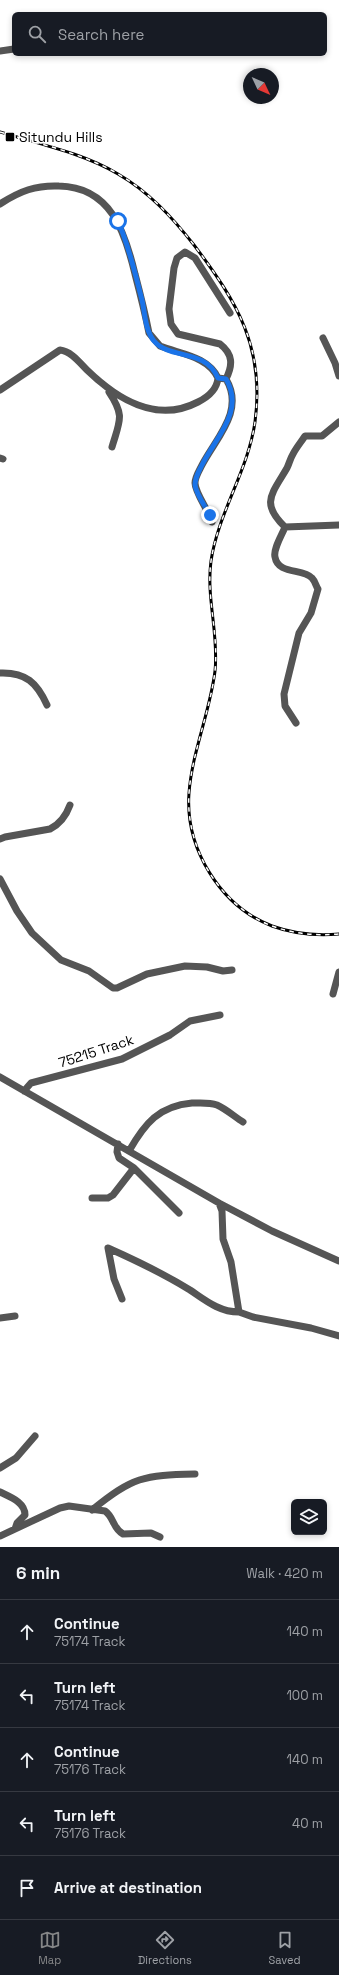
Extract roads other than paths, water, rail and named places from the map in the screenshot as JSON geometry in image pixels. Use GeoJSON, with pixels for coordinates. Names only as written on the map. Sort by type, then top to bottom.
{"type":"FeatureCollection","features":[{"type":"Feature","properties":{"kind":"street"},"geometry":{"type":"LineString","coordinates":[[0,51],[12,49]]}},
{"type":"Feature","properties":{"kind":"street"},"geometry":{"type":"LineString","coordinates":[[0,204],[23,190],[50,185],[76,188],[96,196],[107,206],[118,221],[124,234],[130,252],[149,333],[160,346],[203,361],[211,366],[218,378],[214,390],[202,400],[178,411],[162,410],[132,403],[107,388],[70,354],[60,350],[0,390]]}},
{"type":"Feature","properties":{"kind":"street"},"geometry":{"type":"LineString","coordinates":[[212,522],[197,491],[195,482],[205,460],[221,434],[232,411],[233,397],[226,379],[230,371],[231,361],[225,348],[220,344],[184,337],[172,329],[170,309],[173,273],[177,258],[185,252],[195,258],[230,314]]}},
{"type":"Feature","properties":{"kind":"street"},"geometry":{"type":"LineString","coordinates":[[323,338],[335,363],[339,376]]}},
{"type":"Feature","properties":{"kind":"street"},"geometry":{"type":"LineString","coordinates":[[218,378],[226,379]]}},
{"type":"Feature","properties":{"kind":"street"},"geometry":{"type":"LineString","coordinates":[[107,388],[120,411],[112,447]]}},
{"type":"Feature","properties":{"kind":"street"},"geometry":{"type":"LineString","coordinates":[[339,422],[322,436],[305,436],[292,454],[287,468],[272,492],[270,507],[278,521],[285,528],[339,525]]}},
{"type":"Feature","properties":{"kind":"street"},"geometry":{"type":"LineString","coordinates":[[285,528],[275,554],[277,562],[288,570],[307,575],[312,578],[318,589],[311,613],[299,633],[284,694],[285,706],[296,723]]}},
{"type":"Feature","properties":{"kind":"street"},"geometry":{"type":"LineString","coordinates":[[0,673],[25,676],[36,685],[48,705]]}},
{"type":"Feature","properties":{"kind":"street"},"geometry":{"type":"LineString","coordinates":[[0,830],[3,838],[40,832],[57,826],[70,805]]}},
{"type":"Feature","properties":{"kind":"street"},"geometry":{"type":"LineString","coordinates":[[0,879],[14,907],[32,933],[66,962],[89,971],[110,987],[116,988],[147,974],[185,966],[223,971],[232,970]]}},
{"type":"Feature","properties":{"kind":"street"},"geometry":{"type":"LineString","coordinates":[[333,994],[339,972]]}},
{"type":"Feature","properties":{"kind":"street","name":"75215 Track"},"geometry":{"type":"LineString","coordinates":[[24,1091],[31,1083],[122,1059],[170,1035],[190,1021],[220,1015]]}},
{"type":"Feature","properties":{"kind":"street"},"geometry":{"type":"LineString","coordinates":[[0,1077],[219,1203],[272,1231],[339,1261]]}},
{"type":"Feature","properties":{"kind":"street"},"geometry":{"type":"LineString","coordinates":[[129,1151],[156,1116],[162,1111],[175,1107],[208,1103],[218,1105],[243,1122]]}},
{"type":"Feature","properties":{"kind":"street"},"geometry":{"type":"LineString","coordinates":[[118,1144],[117,1152],[119,1158],[134,1168],[179,1213]]}},
{"type":"Feature","properties":{"kind":"street"},"geometry":{"type":"LineString","coordinates":[[92,1198],[108,1198],[113,1195],[134,1168]]}},
{"type":"Feature","properties":{"kind":"street"},"geometry":{"type":"LineString","coordinates":[[219,1203],[223,1220],[223,1240],[234,1276],[239,1312]]}},
{"type":"Feature","properties":{"kind":"street"},"geometry":{"type":"LineString","coordinates":[[122,1299],[114,1279],[108,1248],[187,1289],[206,1303],[232,1312],[239,1312],[253,1317],[311,1328],[339,1336]]}},
{"type":"Feature","properties":{"kind":"street"},"geometry":{"type":"LineString","coordinates":[[0,1318],[15,1316]]}},
{"type":"Feature","properties":{"kind":"street"},"geometry":{"type":"LineString","coordinates":[[0,1468],[16,1458],[35,1436]]}},
{"type":"Feature","properties":{"kind":"street"},"geometry":{"type":"LineString","coordinates":[[92,1510],[116,1490],[138,1479],[164,1474],[195,1474]]}},
{"type":"Feature","properties":{"kind":"street"},"geometry":{"type":"LineString","coordinates":[[0,1492],[15,1499],[23,1507],[25,1515],[17,1523],[15,1529]]}},
{"type":"Feature","properties":{"kind":"street"},"geometry":{"type":"LineString","coordinates":[[0,1536],[65,1506],[105,1511],[110,1514],[116,1529],[125,1535],[151,1533],[160,1537]]}},
{"type":"Feature","properties":{"kind":"railway"},"geometry":{"type":"LineString","coordinates":[[0,132],[90,160],[118,174],[140,189],[168,215],[194,245],[223,286],[235,306],[244,327],[251,348],[256,371],[257,395],[255,422],[246,458],[220,526],[211,561],[210,589],[216,657],[215,671],[213,686],[197,747],[191,778],[189,814],[193,834],[200,854],[210,873],[222,890],[237,905],[253,917],[280,929],[305,934],[339,934]]}},
{"type":"Feature","properties":{"kind":"place","name":"Situndu Hills"},"geometry":{"type":"Point","coordinates":[10,137]}}]}
